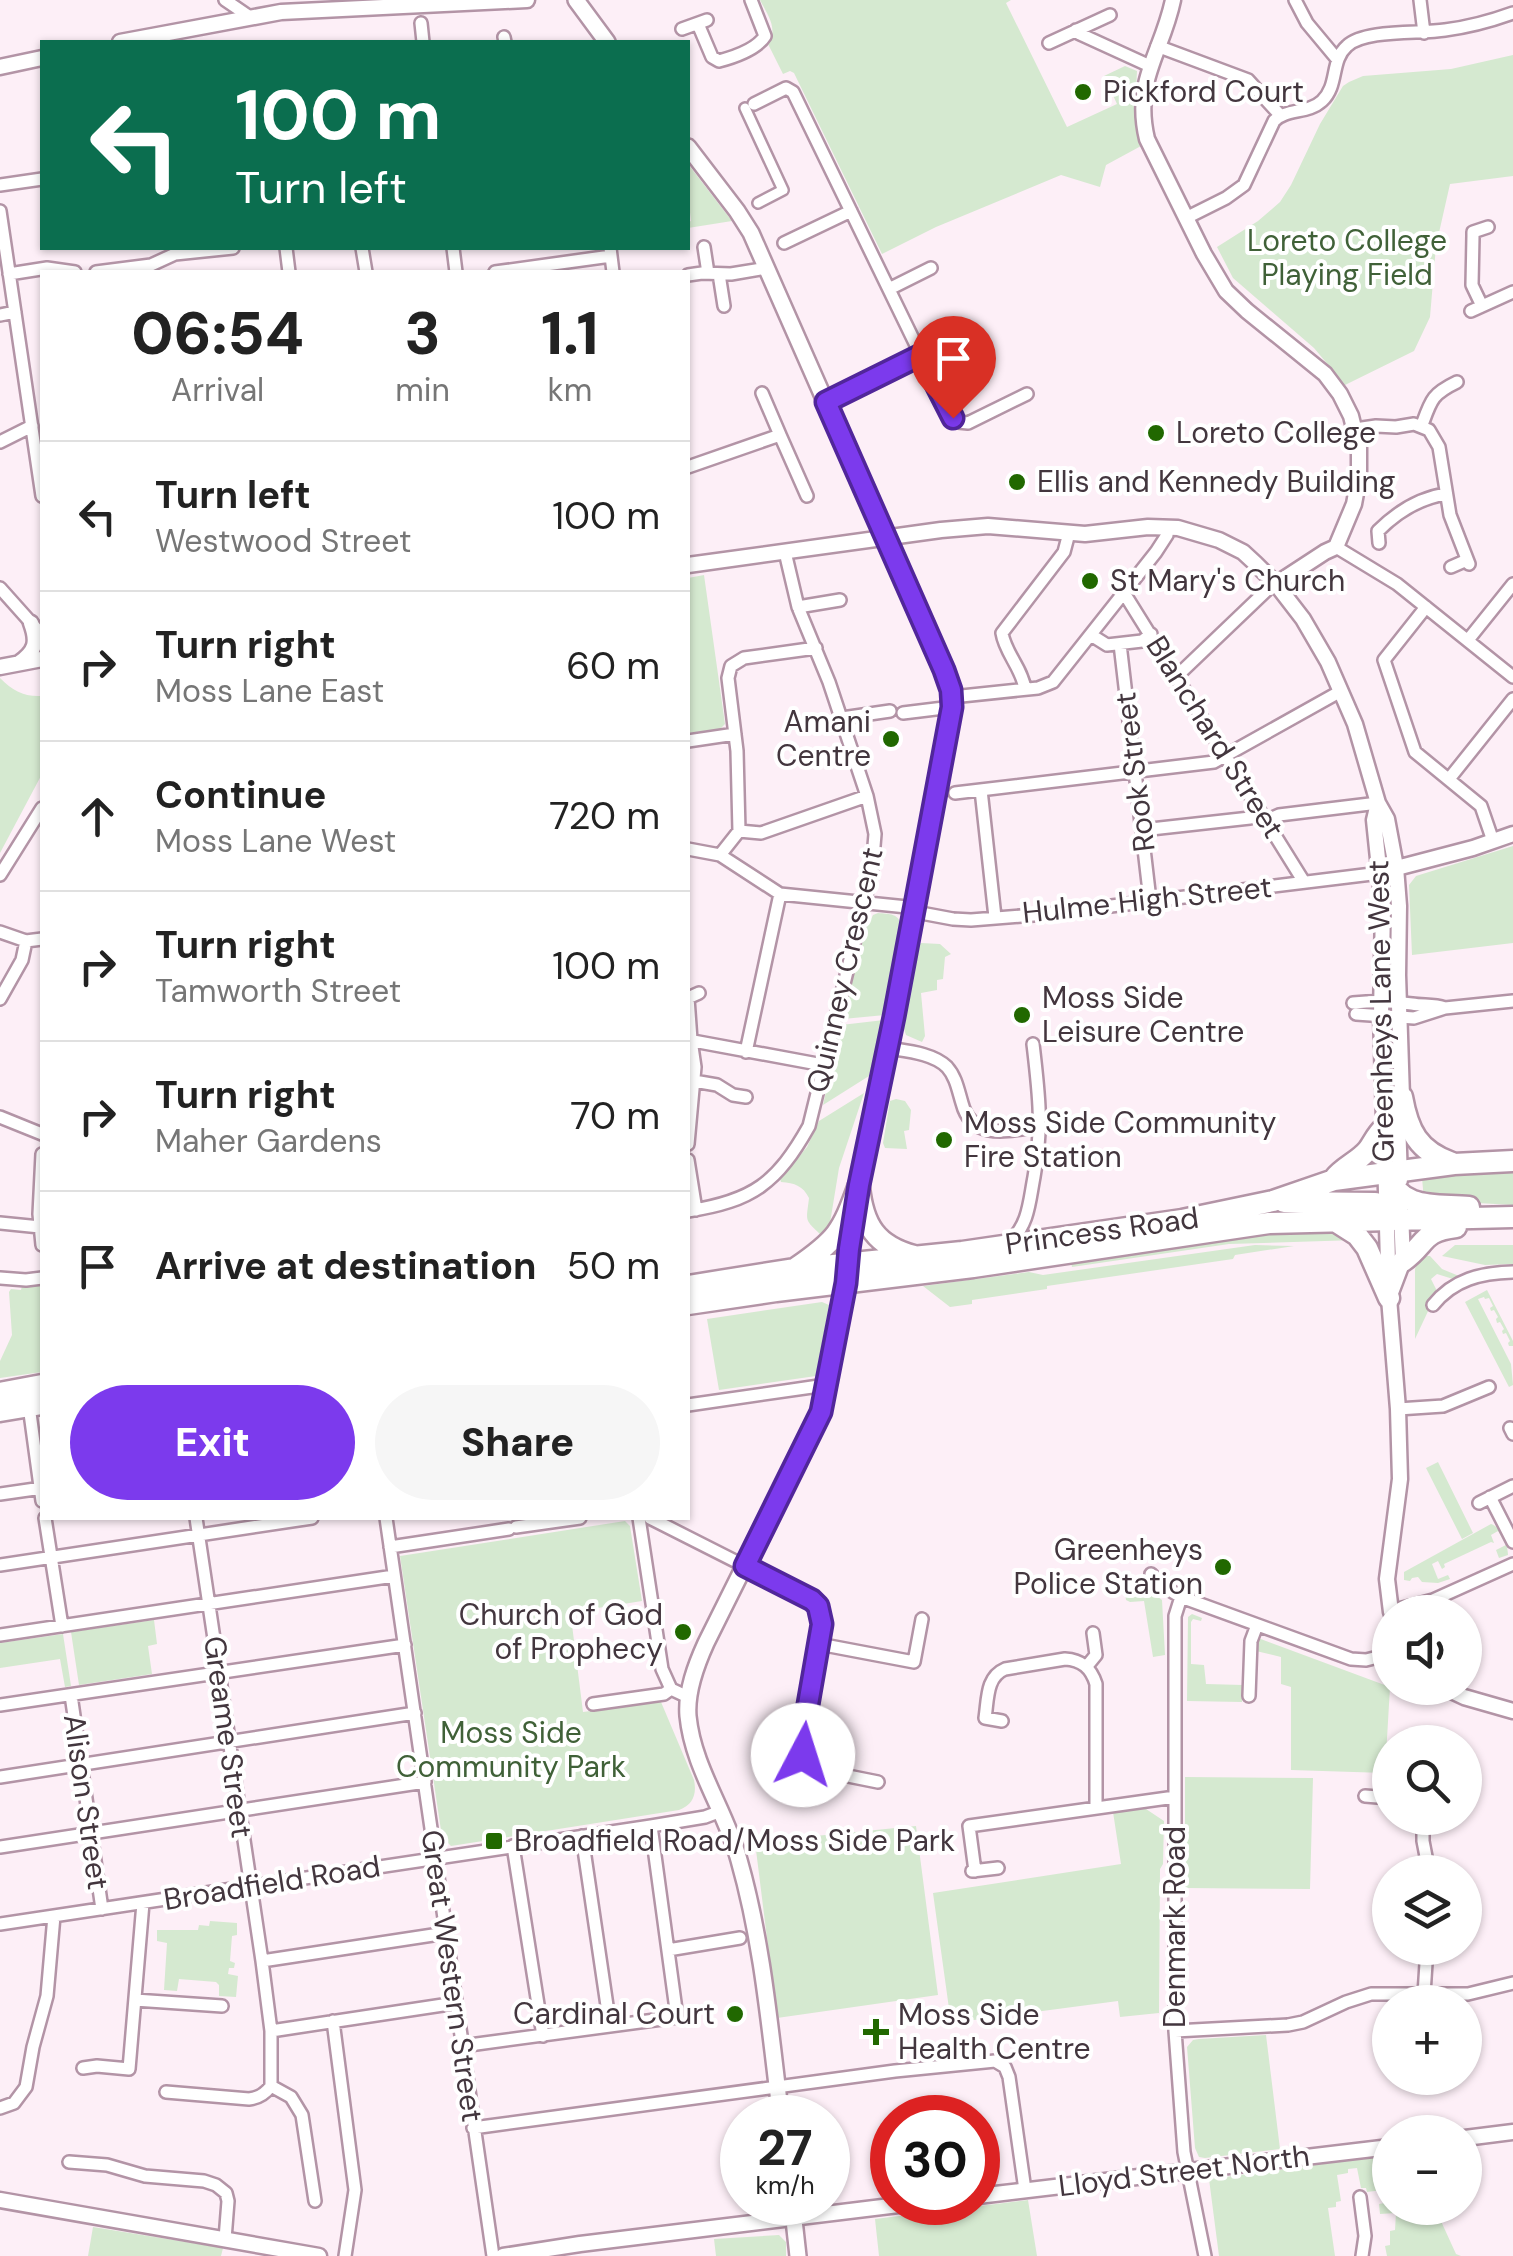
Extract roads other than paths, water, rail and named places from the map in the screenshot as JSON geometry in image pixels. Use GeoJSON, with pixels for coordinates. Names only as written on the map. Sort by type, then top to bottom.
{"type":"FeatureCollection","features":[{"type":"Feature","properties":{"kind":"highway"},"geometry":{"type":"LineString","coordinates":[[1402,1097],[1408,1127],[1417,1140],[1437,1157],[1454,1164]]}},
{"type":"Feature","properties":{"kind":"highway"},"geometry":{"type":"LineString","coordinates":[[1334,1180],[1340,1170],[1368,1150],[1384,1128]]}},
{"type":"Feature","properties":{"kind":"highway","name":"Princess Road"},"geometry":{"type":"LineString","coordinates":[[690,1304],[918,1256],[1182,1220],[1273,1202],[1334,1180],[1454,1164],[1513,1161]]}},
{"type":"Feature","properties":{"kind":"highway"},"geometry":{"type":"LineString","coordinates":[[1273,1202],[1359,1202],[1394,1210],[1393,1172]]}},
{"type":"Feature","properties":{"kind":"highway"},"geometry":{"type":"LineString","coordinates":[[859,1185],[863,1213],[875,1233],[893,1248],[918,1256]]}},
{"type":"Feature","properties":{"kind":"highway"},"geometry":{"type":"LineString","coordinates":[[794,1270],[831,1243],[842,1229],[859,1185]]}},
{"type":"Feature","properties":{"kind":"highway","name":"Princess Road"},"geometry":{"type":"LineString","coordinates":[[690,1286],[794,1270],[847,1273],[990,1265],[1268,1223],[1335,1221],[1394,1210],[1511,1216]]}},
{"type":"Feature","properties":{"kind":"highway"},"geometry":{"type":"LineString","coordinates":[[1403,1261],[1437,1230],[1511,1216]]}},
{"type":"Feature","properties":{"kind":"highway"},"geometry":{"type":"LineString","coordinates":[[1335,1221],[1357,1235],[1368,1248],[1389,1298]]}},
{"type":"Feature","properties":{"kind":"highway"},"geometry":{"type":"LineString","coordinates":[[0,1392],[40,1385]]}},
{"type":"Feature","properties":{"kind":"highway"},"geometry":{"type":"LineString","coordinates":[[0,1411],[36,1405]]}},
{"type":"Feature","properties":{"kind":"main road"},"geometry":{"type":"LineString","coordinates":[[576,0],[606,40]]}},
{"type":"Feature","properties":{"kind":"main road"},"geometry":{"type":"LineString","coordinates":[[690,150],[744,220],[767,268],[944,670],[952,702],[859,1185],[821,1412],[696,1664],[688,1697],[698,1761],[737,1852],[758,1936],[779,2095]]}},
{"type":"Feature","properties":{"kind":"main road"},"geometry":{"type":"LineString","coordinates":[[795,2225],[798,2256]]}},
{"type":"Feature","properties":{"kind":"street"},"geometry":{"type":"LineString","coordinates":[[225,0],[250,18]]}},
{"type":"Feature","properties":{"kind":"street"},"geometry":{"type":"LineString","coordinates":[[131,40],[315,9],[527,0]]}},
{"type":"Feature","properties":{"kind":"street"},"geometry":{"type":"LineString","coordinates":[[682,29],[702,22],[712,57],[719,61],[727,59],[764,38],[750,0]]}},
{"type":"Feature","properties":{"kind":"street"},"geometry":{"type":"LineString","coordinates":[[1173,0],[1143,95],[1147,138],[1226,290],[1325,374],[1343,400],[1356,429],[1359,478],[1354,504],[1336,547]]}},
{"type":"Feature","properties":{"kind":"street"},"geometry":{"type":"LineString","coordinates":[[1295,0],[1307,24],[1337,59]]}},
{"type":"Feature","properties":{"kind":"street"},"geometry":{"type":"LineString","coordinates":[[1420,0],[1424,33]]}},
{"type":"Feature","properties":{"kind":"street"},"geometry":{"type":"LineString","coordinates":[[1186,218],[1240,189],[1271,125],[1280,115],[1309,109],[1321,102],[1333,86],[1337,59],[1358,39],[1469,26],[1513,14]]}},
{"type":"Feature","properties":{"kind":"street"},"geometry":{"type":"LineString","coordinates":[[1049,43],[1110,15]]}},
{"type":"Feature","properties":{"kind":"street"},"geometry":{"type":"LineString","coordinates":[[420,23],[423,40]]}},
{"type":"Feature","properties":{"kind":"street"},"geometry":{"type":"LineString","coordinates":[[1076,30],[1150,66]]}},
{"type":"Feature","properties":{"kind":"street"},"geometry":{"type":"LineString","coordinates":[[1157,46],[1248,80],[1280,115]]}},
{"type":"Feature","properties":{"kind":"street"},"geometry":{"type":"LineString","coordinates":[[0,67],[40,58]]}},
{"type":"Feature","properties":{"kind":"street"},"geometry":{"type":"LineString","coordinates":[[758,202],[784,190],[749,106],[786,88],[793,92],[950,415],[963,424],[1027,394]]}},
{"type":"Feature","properties":{"kind":"street"},"geometry":{"type":"LineString","coordinates":[[0,185],[40,179]]}},
{"type":"Feature","properties":{"kind":"street"},"geometry":{"type":"LineString","coordinates":[[784,243],[851,211]]}},
{"type":"Feature","properties":{"kind":"street"},"geometry":{"type":"LineString","coordinates":[[0,212],[40,482]]}},
{"type":"Feature","properties":{"kind":"street"},"geometry":{"type":"LineString","coordinates":[[1488,227],[1470,230],[1477,309],[1513,292]]}},
{"type":"Feature","properties":{"kind":"street"},"geometry":{"type":"LineString","coordinates":[[704,246],[724,306]]}},
{"type":"Feature","properties":{"kind":"street"},"geometry":{"type":"LineString","coordinates":[[113,270],[151,264],[193,250]]}},
{"type":"Feature","properties":{"kind":"street"},"geometry":{"type":"LineString","coordinates":[[506,270],[610,252]]}},
{"type":"Feature","properties":{"kind":"street"},"geometry":{"type":"LineString","coordinates":[[9,274],[47,268],[60,270]]}},
{"type":"Feature","properties":{"kind":"street"},"geometry":{"type":"LineString","coordinates":[[690,276],[767,268]]}},
{"type":"Feature","properties":{"kind":"street"},"geometry":{"type":"LineString","coordinates":[[889,288],[931,268]]}},
{"type":"Feature","properties":{"kind":"street"},"geometry":{"type":"LineString","coordinates":[[0,314],[15,312]]}},
{"type":"Feature","properties":{"kind":"street"},"geometry":{"type":"LineString","coordinates":[[826,402],[921,355]]}},
{"type":"Feature","properties":{"kind":"street"},"geometry":{"type":"LineString","coordinates":[[936,385],[964,371],[976,370]]}},
{"type":"Feature","properties":{"kind":"street"},"geometry":{"type":"LineString","coordinates":[[1422,425],[1432,397],[1456,382]]}},
{"type":"Feature","properties":{"kind":"street"},"geometry":{"type":"LineString","coordinates":[[762,393],[807,496]]}},
{"type":"Feature","properties":{"kind":"street"},"geometry":{"type":"LineString","coordinates":[[1356,429],[1414,424],[1429,430],[1437,442],[1450,515],[1469,557],[1451,567]]}},
{"type":"Feature","properties":{"kind":"street"},"geometry":{"type":"LineString","coordinates":[[0,442],[32,426]]}},
{"type":"Feature","properties":{"kind":"street"},"geometry":{"type":"LineString","coordinates":[[690,465],[780,434]]}},
{"type":"Feature","properties":{"kind":"street"},"geometry":{"type":"LineString","coordinates":[[1379,543],[1380,528],[1423,499],[1446,494]]}},
{"type":"Feature","properties":{"kind":"street","name":"Greenheys Lane West"},"geometry":{"type":"LineString","coordinates":[[690,566],[988,526],[1069,533],[1168,527],[1204,534],[1232,546],[1256,564],[1276,584],[1315,638],[1342,691],[1387,819],[1399,906],[1402,1097],[1393,1172]]}},
{"type":"Feature","properties":{"kind":"street"},"geometry":{"type":"LineString","coordinates":[[842,718],[1038,688],[1056,680],[1156,552],[1168,527]]}},
{"type":"Feature","properties":{"kind":"street"},"geometry":{"type":"LineString","coordinates":[[1025,689],[1002,633],[1064,552],[1069,533]]}},
{"type":"Feature","properties":{"kind":"street"},"geometry":{"type":"LineString","coordinates":[[1177,676],[1276,584],[1336,547],[1389,578],[1513,676]]}},
{"type":"Feature","properties":{"kind":"street","name":"Quinney Crescent"},"geometry":{"type":"LineString","coordinates":[[692,1210],[719,1205],[765,1185],[792,1157],[809,1126],[875,852],[868,796],[798,607],[785,552]]}},
{"type":"Feature","properties":{"kind":"street"},"geometry":{"type":"LineString","coordinates":[[1468,640],[1513,584]]}},
{"type":"Feature","properties":{"kind":"street"},"geometry":{"type":"LineString","coordinates":[[0,588],[40,634]]}},
{"type":"Feature","properties":{"kind":"street","name":"Blanchard Street"},"geometry":{"type":"LineString","coordinates":[[1124,593],[1304,882]]}},
{"type":"Feature","properties":{"kind":"street"},"geometry":{"type":"LineString","coordinates":[[798,607],[840,600]]}},
{"type":"Feature","properties":{"kind":"street"},"geometry":{"type":"LineString","coordinates":[[1426,607],[1384,660],[1416,752],[1482,808],[1493,841]]}},
{"type":"Feature","properties":{"kind":"street"},"geometry":{"type":"LineString","coordinates":[[19,663],[35,647],[31,623]]}},
{"type":"Feature","properties":{"kind":"street"},"geometry":{"type":"LineString","coordinates":[[1091,635],[1105,645],[1142,641],[1151,634]]}},
{"type":"Feature","properties":{"kind":"street","name":"Rook Street"},"geometry":{"type":"LineString","coordinates":[[1120,644],[1150,900]]}},
{"type":"Feature","properties":{"kind":"street"},"geometry":{"type":"LineString","coordinates":[[720,855],[739,831],[728,678],[731,666],[744,658],[816,648]]}},
{"type":"Feature","properties":{"kind":"street"},"geometry":{"type":"LineString","coordinates":[[0,666],[40,659]]}},
{"type":"Feature","properties":{"kind":"street"},"geometry":{"type":"LineString","coordinates":[[954,793],[1212,762],[1342,691]]}},
{"type":"Feature","properties":{"kind":"street"},"geometry":{"type":"LineString","coordinates":[[1449,780],[1513,699]]}},
{"type":"Feature","properties":{"kind":"street"},"geometry":{"type":"LineString","coordinates":[[690,741],[735,734]]}},
{"type":"Feature","properties":{"kind":"street"},"geometry":{"type":"LineString","coordinates":[[981,790],[996,917]]}},
{"type":"Feature","properties":{"kind":"street"},"geometry":{"type":"LineString","coordinates":[[739,831],[761,833],[868,796]]}},
{"type":"Feature","properties":{"kind":"street"},"geometry":{"type":"LineString","coordinates":[[1142,830],[1378,802]]}},
{"type":"Feature","properties":{"kind":"street","name":"Greenheys Lane West"},"geometry":{"type":"LineString","coordinates":[[1378,802],[1374,820],[1383,907],[1384,1128],[1393,1172]]}},
{"type":"Feature","properties":{"kind":"street"},"geometry":{"type":"LineString","coordinates":[[0,875],[40,811]]}},
{"type":"Feature","properties":{"kind":"street"},"geometry":{"type":"LineString","coordinates":[[1380,873],[1513,834]]}},
{"type":"Feature","properties":{"kind":"street"},"geometry":{"type":"LineString","coordinates":[[690,849],[720,855],[780,894],[746,1052]]}},
{"type":"Feature","properties":{"kind":"street","name":"Hulme High Street"},"geometry":{"type":"LineString","coordinates":[[780,894],[907,906],[962,920],[1046,914],[1380,873]]}},
{"type":"Feature","properties":{"kind":"street"},"geometry":{"type":"LineString","coordinates":[[0,932],[16,940],[40,938]]}},
{"type":"Feature","properties":{"kind":"street"},"geometry":{"type":"LineString","coordinates":[[0,1000],[22,960],[26,941]]}},
{"type":"Feature","properties":{"kind":"street"},"geometry":{"type":"LineString","coordinates":[[690,997],[699,994]]}},
{"type":"Feature","properties":{"kind":"street"},"geometry":{"type":"LineString","coordinates":[[1354,1009],[1421,1011],[1435,1004],[1445,1008],[1513,1001]]}},
{"type":"Feature","properties":{"kind":"street"},"geometry":{"type":"LineString","coordinates":[[690,1040],[824,1065]]}},
{"type":"Feature","properties":{"kind":"street"},"geometry":{"type":"LineString","coordinates":[[690,1044],[696,1068],[690,1123]]}},
{"type":"Feature","properties":{"kind":"street"},"geometry":{"type":"LineString","coordinates":[[1007,1245],[1021,1230],[1029,1213],[1040,1126],[1032,1044]]}},
{"type":"Feature","properties":{"kind":"street"},"geometry":{"type":"LineString","coordinates":[[888,1048],[922,1055],[944,1065],[956,1082],[966,1114],[980,1128],[1002,1131],[1040,1126]]}},
{"type":"Feature","properties":{"kind":"street"},"geometry":{"type":"LineString","coordinates":[[694,1081],[718,1084],[737,1100]]}},
{"type":"Feature","properties":{"kind":"street"},"geometry":{"type":"LineString","coordinates":[[0,1117],[40,1133]]}},
{"type":"Feature","properties":{"kind":"street"},"geometry":{"type":"LineString","coordinates":[[690,1185],[692,1210]]}},
{"type":"Feature","properties":{"kind":"street"},"geometry":{"type":"LineString","coordinates":[[1389,1298],[1403,1261],[1394,1210]]}},
{"type":"Feature","properties":{"kind":"street"},"geometry":{"type":"LineString","coordinates":[[1389,1595],[1400,1479],[1389,1298],[1394,1210]]}},
{"type":"Feature","properties":{"kind":"street"},"geometry":{"type":"LineString","coordinates":[[1029,1213],[1045,1234],[1060,1238]]}},
{"type":"Feature","properties":{"kind":"street"},"geometry":{"type":"LineString","coordinates":[[0,1223],[40,1226]]}},
{"type":"Feature","properties":{"kind":"street"},"geometry":{"type":"LineString","coordinates":[[1433,1305],[1442,1285],[1513,1272]]}},
{"type":"Feature","properties":{"kind":"street"},"geometry":{"type":"LineString","coordinates":[[0,1278],[40,1278]]}},
{"type":"Feature","properties":{"kind":"street"},"geometry":{"type":"LineString","coordinates":[[690,1405],[826,1387]]}},
{"type":"Feature","properties":{"kind":"street"},"geometry":{"type":"LineString","coordinates":[[1398,1410],[1442,1406],[1489,1387]]}},
{"type":"Feature","properties":{"kind":"street"},"geometry":{"type":"LineString","coordinates":[[36,1405],[40,1463]]}},
{"type":"Feature","properties":{"kind":"street"},"geometry":{"type":"LineString","coordinates":[[1513,1486],[1485,1500],[1513,1542]]}},
{"type":"Feature","properties":{"kind":"street"},"geometry":{"type":"LineString","coordinates":[[0,1494],[40,1492]]}},
{"type":"Feature","properties":{"kind":"street"},"geometry":{"type":"LineString","coordinates":[[45,1520],[62,1626]]}},
{"type":"Feature","properties":{"kind":"street","name":"Greame Street"},"geometry":{"type":"LineString","coordinates":[[196,1520],[262,1961],[271,2031],[271,2086]]}},
{"type":"Feature","properties":{"kind":"street"},"geometry":{"type":"LineString","coordinates":[[0,1565],[299,1520]]}},
{"type":"Feature","properties":{"kind":"street","name":"Great Western Street"},"geometry":{"type":"LineString","coordinates":[[386,1520],[493,2256]]}},
{"type":"Feature","properties":{"kind":"street"},"geometry":{"type":"LineString","coordinates":[[390,1547],[492,1524],[512,1528],[566,1520]]}},
{"type":"Feature","properties":{"kind":"street"},"geometry":{"type":"LineString","coordinates":[[639,1520],[662,1669],[671,1689],[688,1697]]}},
{"type":"Feature","properties":{"kind":"street"},"geometry":{"type":"LineString","coordinates":[[654,1520],[818,1606],[822,1624],[802,1739],[803,1755],[818,1770],[878,1782]]}},
{"type":"Feature","properties":{"kind":"street"},"geometry":{"type":"LineString","coordinates":[[1444,1595],[1513,1564]]}},
{"type":"Feature","properties":{"kind":"street"},"geometry":{"type":"LineString","coordinates":[[1151,1574],[1181,1597],[1354,1660],[1372,1658]]}},
{"type":"Feature","properties":{"kind":"street"},"geometry":{"type":"LineString","coordinates":[[0,1635],[394,1576]]}},
{"type":"Feature","properties":{"kind":"street","name":"Denmark Road"},"geometry":{"type":"LineString","coordinates":[[1181,1597],[1176,1616],[1175,2030],[1186,2171],[1205,2256]]}},
{"type":"Feature","properties":{"kind":"street"},"geometry":{"type":"LineString","coordinates":[[818,1644],[914,1662],[922,1619]]}},
{"type":"Feature","properties":{"kind":"street"},"geometry":{"type":"LineString","coordinates":[[1250,1696],[1251,1642],[1257,1625]]}},
{"type":"Feature","properties":{"kind":"street"},"geometry":{"type":"LineString","coordinates":[[1087,1666],[1096,1655],[1093,1633]]}},
{"type":"Feature","properties":{"kind":"street"},"geometry":{"type":"LineString","coordinates":[[0,1705],[404,1645]]}},
{"type":"Feature","properties":{"kind":"street"},"geometry":{"type":"LineString","coordinates":[[1002,1722],[985,1718],[990,1682],[998,1672],[1065,1660],[1087,1666],[1096,1684],[1096,1807]]}},
{"type":"Feature","properties":{"kind":"street"},"geometry":{"type":"LineString","coordinates":[[593,1704],[664,1694],[671,1689]]}},
{"type":"Feature","properties":{"kind":"street","name":"Alison Street"},"geometry":{"type":"LineString","coordinates":[[71,1694],[102,1909]]}},
{"type":"Feature","properties":{"kind":"street"},"geometry":{"type":"LineString","coordinates":[[1482,1702],[1513,1710]]}},
{"type":"Feature","properties":{"kind":"street"},"geometry":{"type":"LineString","coordinates":[[0,1777],[415,1713]]}},
{"type":"Feature","properties":{"kind":"street"},"geometry":{"type":"LineString","coordinates":[[0,1847],[425,1782]]}},
{"type":"Feature","properties":{"kind":"street"},"geometry":{"type":"LineString","coordinates":[[1366,1796],[1372,1796]]}},
{"type":"Feature","properties":{"kind":"street"},"geometry":{"type":"LineString","coordinates":[[998,1868],[972,1871],[969,1826],[1175,1797]]}},
{"type":"Feature","properties":{"kind":"street","name":"Broadfield Road"},"geometry":{"type":"LineString","coordinates":[[0,1924],[650,1826],[720,1811]]}},
{"type":"Feature","properties":{"kind":"street"},"geometry":{"type":"LineString","coordinates":[[462,2046],[677,2016],[650,1826]]}},
{"type":"Feature","properties":{"kind":"street"},"geometry":{"type":"LineString","coordinates":[[582,1836],[610,2026]]}},
{"type":"Feature","properties":{"kind":"street"},"geometry":{"type":"LineString","coordinates":[[513,1846],[542,2036]]}},
{"type":"Feature","properties":{"kind":"street"},"geometry":{"type":"LineString","coordinates":[[83,2068],[129,2069],[143,1902]]}},
{"type":"Feature","properties":{"kind":"street"},"geometry":{"type":"LineString","coordinates":[[0,2108],[14,2103],[26,2087],[48,1996],[54,1916]]}},
{"type":"Feature","properties":{"kind":"street"},"geometry":{"type":"LineString","coordinates":[[262,1961],[446,1933]]}},
{"type":"Feature","properties":{"kind":"street"},"geometry":{"type":"LineString","coordinates":[[668,1950],[740,1938]]}},
{"type":"Feature","properties":{"kind":"street"},"geometry":{"type":"LineString","coordinates":[[1482,1991],[1513,1983]]}},
{"type":"Feature","properties":{"kind":"street"},"geometry":{"type":"LineString","coordinates":[[1175,2030],[1288,2025],[1372,1994]]}},
{"type":"Feature","properties":{"kind":"street"},"geometry":{"type":"LineString","coordinates":[[135,2000],[222,2006]]}},
{"type":"Feature","properties":{"kind":"street"},"geometry":{"type":"LineString","coordinates":[[271,2031],[456,2003]]}},
{"type":"Feature","properties":{"kind":"street"},"geometry":{"type":"LineString","coordinates":[[333,2021],[355,2190],[344,2256]]}},
{"type":"Feature","properties":{"kind":"street"},"geometry":{"type":"LineString","coordinates":[[474,2128],[995,2061],[1005,2067],[1009,2077],[1025,2190]]}},
{"type":"Feature","properties":{"kind":"street"},"geometry":{"type":"LineString","coordinates":[[166,2092],[249,2099],[266,2093],[271,2086],[291,2097],[302,2114],[315,2201]]}},
{"type":"Feature","properties":{"kind":"street"},"geometry":{"type":"LineString","coordinates":[[1482,2136],[1513,2132]]}},
{"type":"Feature","properties":{"kind":"street","name":"Lloyd Street North"},"geometry":{"type":"LineString","coordinates":[[1000,2193],[1372,2148]]}},
{"type":"Feature","properties":{"kind":"street"},"geometry":{"type":"LineString","coordinates":[[70,2162],[216,2185],[226,2193],[228,2202],[225,2240]]}},
{"type":"Feature","properties":{"kind":"street"},"geometry":{"type":"LineString","coordinates":[[1360,2197],[1368,2218],[1362,2256]]}},
{"type":"Feature","properties":{"kind":"street"},"geometry":{"type":"LineString","coordinates":[[0,2200],[319,2256]]}},
{"type":"Feature","properties":{"kind":"street"},"geometry":{"type":"LineString","coordinates":[[503,2256],[720,2222]]}},
{"type":"Feature","properties":{"kind":"place","name":"Pickford Court"},"geometry":{"type":"Point","coordinates":[1083,92]}},
{"type":"Feature","properties":{"kind":"place","name":"Loreto College"},"geometry":{"type":"Point","coordinates":[1156,433]}},
{"type":"Feature","properties":{"kind":"place","name":"Ellis and Kennedy Building"},"geometry":{"type":"Point","coordinates":[1017,482]}},
{"type":"Feature","properties":{"kind":"place","name":"St Mary's Church"},"geometry":{"type":"Point","coordinates":[1090,581]}},
{"type":"Feature","properties":{"kind":"place","name":"Amani Centre"},"geometry":{"type":"Point","coordinates":[891,739]}},
{"type":"Feature","properties":{"kind":"place","name":"Moss Side Leisure Centre"},"geometry":{"type":"Point","coordinates":[1022,1015]}},
{"type":"Feature","properties":{"kind":"place","name":"Moss Side Community Fire Station"},"geometry":{"type":"Point","coordinates":[944,1140]}},
{"type":"Feature","properties":{"kind":"place","name":"Greenheys Police Station"},"geometry":{"type":"Point","coordinates":[1223,1567]}},
{"type":"Feature","properties":{"kind":"place","name":"Church of God of Prophecy"},"geometry":{"type":"Point","coordinates":[683,1632]}},
{"type":"Feature","properties":{"kind":"place","name":"Broadfield Road/Moss Side Park"},"geometry":{"type":"Point","coordinates":[494,1841]}},
{"type":"Feature","properties":{"kind":"place","name":"Cardinal Court"},"geometry":{"type":"Point","coordinates":[735,2014]}},
{"type":"Feature","properties":{"kind":"place","name":"Moss Side Health Centre"},"geometry":{"type":"Point","coordinates":[876,2032]}},
{"type":"Feature","properties":{"kind":"park label","name":"Loreto College Playing Field"},"geometry":{"type":"Point","coordinates":[1347,258]}},
{"type":"Feature","properties":{"kind":"park label","name":"Moss Side Community Park"},"geometry":{"type":"Point","coordinates":[511,1750]}}]}
